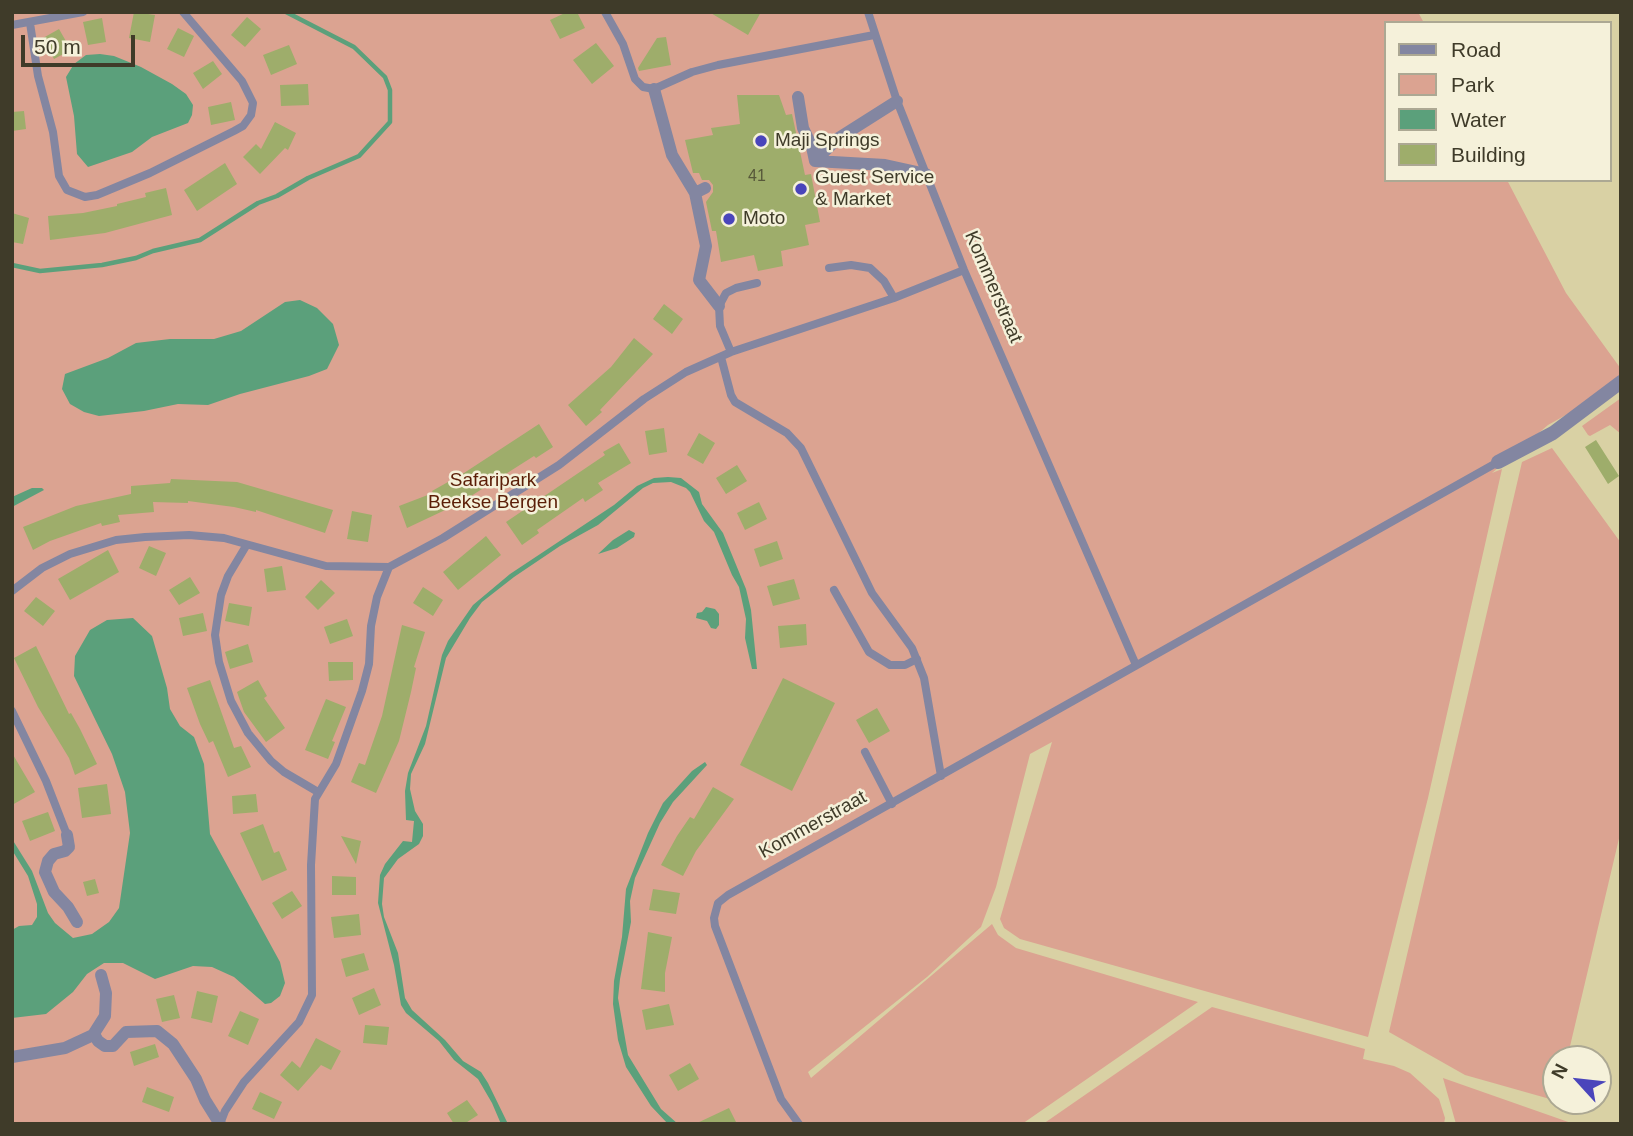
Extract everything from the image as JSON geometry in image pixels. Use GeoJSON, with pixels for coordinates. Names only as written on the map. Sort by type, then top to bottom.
{"type":"FeatureCollection","features":[{"type":"Feature","properties":{"kind":"street"},"geometry":{"type":"LineString","coordinates":[[654,89],[672,155],[700,190],[706,246],[699,280],[719,306]]}},
{"type":"Feature","properties":{"kind":"street"},"geometry":{"type":"LineString","coordinates":[[798,97],[803,128],[815,161]]}},
{"type":"Feature","properties":{"kind":"street"},"geometry":{"type":"LineString","coordinates":[[815,161],[837,139],[897,101]]}},
{"type":"Feature","properties":{"kind":"street"},"geometry":{"type":"LineString","coordinates":[[815,161],[885,165],[926,174]]}},
{"type":"Feature","properties":{"kind":"street","name":"Kommerstraat"},"geometry":{"type":"LineString","coordinates":[[1498,462],[1553,433],[1621,382]]}},
{"type":"Feature","properties":{"kind":"street"},"geometry":{"type":"LineString","coordinates":[[67,835],[69,847],[54,854],[48,861],[45,872],[54,892],[77,922]]}},
{"type":"Feature","properties":{"kind":"street"},"geometry":{"type":"LineString","coordinates":[[12,1057],[65,1048],[94,1034],[105,1016],[106,993],[101,975]]}},
{"type":"Feature","properties":{"kind":"street"},"geometry":{"type":"LineString","coordinates":[[94,1034],[105,1046],[113,1046],[126,1032],[157,1031],[173,1044],[196,1079],[220,1124]]}},
{"type":"Feature","properties":{"kind":"lane"},"geometry":{"type":"LineString","coordinates":[[12,25],[83,12]]}},
{"type":"Feature","properties":{"kind":"lane"},"geometry":{"type":"LineString","coordinates":[[30,23],[59,176],[67,190],[85,197],[97,195],[150,173],[243,126],[251,115],[253,103],[242,80],[183,12]]}},
{"type":"Feature","properties":{"kind":"lane"},"geometry":{"type":"LineString","coordinates":[[605,12],[623,44],[635,79],[643,87],[654,89],[692,72],[718,65],[874,35]]}},
{"type":"Feature","properties":{"kind":"lane","name":"Kommerstraat"},"geometry":{"type":"LineString","coordinates":[[868,12],[897,101],[964,270],[1136,665]]}},
{"type":"Feature","properties":{"kind":"lane"},"geometry":{"type":"LineString","coordinates":[[829,268],[851,265],[870,268],[884,281],[894,298]]}},
{"type":"Feature","properties":{"kind":"lane"},"geometry":{"type":"LineString","coordinates":[[12,591],[42,568],[70,554],[116,540],[189,535],[224,538],[326,566],[389,567],[443,538],[559,465],[664,385],[686,372],[731,352],[894,298],[964,270]]}},
{"type":"Feature","properties":{"kind":"lane"},"geometry":{"type":"LineString","coordinates":[[731,352],[720,326],[719,306],[726,293],[757,283]]}},
{"type":"Feature","properties":{"kind":"lane"},"geometry":{"type":"LineString","coordinates":[[721,356],[734,401],[787,433],[801,448],[872,593],[917,659],[924,678],[941,776]]}},
{"type":"Feature","properties":{"kind":"lane","name":"Kommerstraat"},"geometry":{"type":"LineString","coordinates":[[799,1124],[780,1099],[715,926],[718,903],[727,895],[1498,462]]}},
{"type":"Feature","properties":{"kind":"lane"},"geometry":{"type":"LineString","coordinates":[[246,546],[228,576],[221,595],[215,635],[219,662],[231,701],[248,733],[284,772],[318,792]]}},
{"type":"Feature","properties":{"kind":"lane"},"geometry":{"type":"LineString","coordinates":[[220,1124],[225,1111],[244,1082],[299,1023],[312,995],[311,865],[315,799],[337,764],[362,691],[369,664],[371,626],[377,597],[389,567]]}},
{"type":"Feature","properties":{"kind":"lane"},"geometry":{"type":"LineString","coordinates":[[834,590],[869,652],[890,665],[905,665],[917,659]]}},
{"type":"Feature","properties":{"kind":"lane"},"geometry":{"type":"LineString","coordinates":[[12,711],[46,781],[67,835]]}},
{"type":"Feature","properties":{"kind":"lane"},"geometry":{"type":"LineString","coordinates":[[865,752],[892,804]]}},
{"type":"Feature","properties":{"kind":"green space","name":"Safaripark Beekse Bergen"},"geometry":{"type":"Polygon","coordinates":[[[12,12],[1418,12],[1423,21],[1384,21],[1384,182],[1508,182],[1566,293],[1621,369],[1621,375],[1573,411],[1548,425],[1492,473],[1502,469],[1428,798],[1368,1037],[1020,939],[1004,928],[1000,919],[1052,742],[1030,754],[996,887],[981,927],[927,977],[808,1072],[811,1078],[992,924],[998,935],[1016,948],[1198,1002],[1022,1124],[12,1124],[12,12]]]}},
{"type":"Feature","properties":{"kind":"green space"},"geometry":{"type":"Polygon","coordinates":[[[1621,398],[1621,434],[1610,425],[1588,435],[1582,426],[1621,398]]]}},
{"type":"Feature","properties":{"kind":"green space"},"geometry":{"type":"Polygon","coordinates":[[[1552,448],[1621,543],[1621,830],[1570,1045],[1542,1045],[1542,1097],[1465,1075],[1389,1032],[1522,462],[1552,448]]]}},
{"type":"Feature","properties":{"kind":"green space"},"geometry":{"type":"Polygon","coordinates":[[[1212,1007],[1365,1049],[1363,1059],[1394,1066],[1410,1073],[1439,1099],[1445,1118],[1444,1124],[1043,1124],[1212,1007]]]}},
{"type":"Feature","properties":{"kind":"green space"},"geometry":{"type":"Polygon","coordinates":[[[1443,1078],[1542,1115],[1574,1124],[1456,1124],[1443,1078]]]}},
{"type":"Feature","properties":{"kind":"water"},"geometry":{"type":"Polygon","coordinates":[[[86,55],[114,56],[141,67],[172,84],[186,94],[193,105],[192,115],[188,123],[152,137],[132,152],[88,167],[77,154],[74,116],[66,77],[74,64],[86,55]]]}},
{"type":"Feature","properties":{"kind":"water"},"geometry":{"type":"Polygon","coordinates":[[[300,300],[317,308],[333,324],[339,345],[327,369],[309,376],[208,405],[178,404],[99,416],[70,404],[62,389],[65,374],[108,358],[136,343],[170,339],[214,339],[241,331],[285,302],[300,300]]]}},
{"type":"Feature","properties":{"kind":"water"},"geometry":{"type":"Polygon","coordinates":[[[654,478],[681,478],[699,492],[702,504],[723,533],[746,589],[757,669],[752,669],[745,638],[746,619],[739,587],[714,532],[704,521],[690,492],[671,482],[653,483],[643,488],[598,525],[560,546],[514,577],[482,602],[470,618],[446,658],[425,744],[411,774],[410,789],[415,811],[423,824],[423,836],[419,844],[398,859],[384,878],[384,917],[398,953],[405,998],[412,1010],[445,1040],[463,1061],[481,1072],[508,1124],[501,1124],[478,1079],[454,1060],[439,1041],[406,1013],[401,1005],[378,903],[380,875],[403,841],[412,842],[414,821],[406,820],[405,791],[408,773],[426,726],[442,655],[448,641],[473,605],[510,574],[614,505],[637,486],[654,478]]]}},
{"type":"Feature","properties":{"kind":"water"},"geometry":{"type":"Polygon","coordinates":[[[32,488],[44,490],[12,507],[12,497],[32,488]]]}},
{"type":"Feature","properties":{"kind":"water"},"geometry":{"type":"Polygon","coordinates":[[[629,530],[635,533],[634,537],[617,548],[598,554],[613,540],[629,530]]]}},
{"type":"Feature","properties":{"kind":"water"},"geometry":{"type":"Polygon","coordinates":[[[706,607],[715,609],[719,614],[719,625],[716,629],[711,628],[707,621],[696,618],[697,613],[706,607]]]}},
{"type":"Feature","properties":{"kind":"water"},"geometry":{"type":"Polygon","coordinates":[[[133,618],[152,636],[167,688],[170,709],[180,726],[194,737],[204,764],[210,834],[280,962],[285,983],[280,996],[265,1004],[234,977],[212,967],[193,966],[155,979],[123,963],[104,963],[87,974],[73,992],[46,1014],[12,1018],[12,930],[19,926],[32,925],[37,917],[37,904],[28,876],[12,850],[12,839],[32,871],[48,913],[55,923],[73,938],[92,934],[109,922],[119,908],[130,833],[125,792],[112,754],[74,676],[75,656],[90,630],[107,620],[133,618]]]}},
{"type":"Feature","properties":{"kind":"water"},"geometry":{"type":"Polygon","coordinates":[[[705,762],[707,765],[673,802],[660,823],[635,878],[630,901],[631,922],[618,998],[628,1055],[661,1109],[678,1124],[668,1124],[651,1106],[626,1067],[618,1040],[613,1004],[614,981],[622,937],[626,889],[648,833],[663,803],[692,771],[705,762]]]}},
{"type":"Feature","properties":{"kind":"building"},"geometry":{"type":"Polygon","coordinates":[[[134,12],[155,15],[150,42],[129,38],[134,12]]]}},
{"type":"Feature","properties":{"kind":"building"},"geometry":{"type":"Polygon","coordinates":[[[567,12],[577,12],[585,28],[560,39],[550,20],[567,12]]]}},
{"type":"Feature","properties":{"kind":"building"},"geometry":{"type":"Polygon","coordinates":[[[709,12],[761,12],[748,35],[709,12]]]}},
{"type":"Feature","properties":{"kind":"building"},"geometry":{"type":"Polygon","coordinates":[[[247,17],[261,29],[245,47],[231,35],[247,17]]]}},
{"type":"Feature","properties":{"kind":"building"},"geometry":{"type":"Polygon","coordinates":[[[102,18],[106,42],[88,45],[83,22],[102,18]]]}},
{"type":"Feature","properties":{"kind":"building"},"geometry":{"type":"Polygon","coordinates":[[[178,28],[194,36],[184,57],[167,49],[178,28]]]}},
{"type":"Feature","properties":{"kind":"building"},"geometry":{"type":"Polygon","coordinates":[[[59,29],[71,50],[54,59],[43,38],[59,29]]]}},
{"type":"Feature","properties":{"kind":"building"},"geometry":{"type":"Polygon","coordinates":[[[666,37],[671,65],[639,71],[638,68],[657,38],[666,37]]]}},
{"type":"Feature","properties":{"kind":"building"},"geometry":{"type":"Polygon","coordinates":[[[596,43],[614,66],[592,84],[573,60],[596,43]]]}},
{"type":"Feature","properties":{"kind":"building"},"geometry":{"type":"Polygon","coordinates":[[[289,45],[297,64],[271,75],[263,55],[289,45]]]}},
{"type":"Feature","properties":{"kind":"building"},"geometry":{"type":"Polygon","coordinates":[[[213,61],[222,74],[203,89],[193,73],[213,61]]]}},
{"type":"Feature","properties":{"kind":"building"},"geometry":{"type":"Polygon","coordinates":[[[308,84],[309,105],[281,106],[280,85],[308,84]]]}},
{"type":"Feature","properties":{"kind":"building"},"geometry":{"type":"Polygon","coordinates":[[[737,95],[779,95],[786,115],[792,114],[805,175],[811,174],[820,222],[805,225],[809,245],[781,251],[783,266],[758,271],[754,255],[721,262],[716,231],[712,231],[706,202],[713,192],[713,185],[709,180],[702,180],[699,173],[693,173],[685,140],[713,135],[711,128],[740,124],[737,95]]]}},
{"type":"Feature","properties":{"kind":"building"},"geometry":{"type":"Polygon","coordinates":[[[231,102],[235,120],[211,125],[208,107],[231,102]]]}},
{"type":"Feature","properties":{"kind":"building"},"geometry":{"type":"Polygon","coordinates":[[[24,111],[26,129],[12,131],[12,112],[24,111]]]}},
{"type":"Feature","properties":{"kind":"building"},"geometry":{"type":"Polygon","coordinates":[[[275,122],[296,133],[288,150],[285,148],[260,174],[243,157],[256,144],[261,149],[275,122]]]}},
{"type":"Feature","properties":{"kind":"building"},"geometry":{"type":"Polygon","coordinates":[[[225,163],[237,184],[197,211],[184,190],[225,163]]]}},
{"type":"Feature","properties":{"kind":"building"},"geometry":{"type":"Polygon","coordinates":[[[166,188],[172,215],[105,233],[50,240],[48,216],[117,206],[146,197],[145,193],[166,188]]]}},
{"type":"Feature","properties":{"kind":"building"},"geometry":{"type":"Polygon","coordinates":[[[12,213],[29,218],[23,244],[12,242],[12,213]]]}},
{"type":"Feature","properties":{"kind":"building"},"geometry":{"type":"Polygon","coordinates":[[[664,304],[683,319],[672,334],[653,319],[664,304]]]}},
{"type":"Feature","properties":{"kind":"building"},"geometry":{"type":"Polygon","coordinates":[[[634,338],[653,354],[600,410],[602,412],[586,426],[568,405],[611,367],[634,338]]]}},
{"type":"Feature","properties":{"kind":"building"},"geometry":{"type":"Polygon","coordinates":[[[539,424],[553,447],[460,503],[407,528],[399,506],[433,493],[432,491],[539,424]]]}},
{"type":"Feature","properties":{"kind":"building"},"geometry":{"type":"Polygon","coordinates":[[[664,428],[667,452],[649,455],[645,431],[664,428]]]}},
{"type":"Feature","properties":{"kind":"building"},"geometry":{"type":"Polygon","coordinates":[[[699,433],[715,443],[703,464],[687,455],[699,433]]]}},
{"type":"Feature","properties":{"kind":"building"},"geometry":{"type":"Polygon","coordinates":[[[1596,440],[1619,476],[1608,484],[1585,447],[1596,440]]]}},
{"type":"Feature","properties":{"kind":"building"},"geometry":{"type":"Polygon","coordinates":[[[619,443],[631,463],[598,483],[603,490],[585,502],[583,498],[537,530],[539,533],[522,545],[506,522],[619,443]]]}},
{"type":"Feature","properties":{"kind":"building"},"geometry":{"type":"Polygon","coordinates":[[[737,465],[747,481],[726,494],[716,478],[737,465]]]}},
{"type":"Feature","properties":{"kind":"building"},"geometry":{"type":"Polygon","coordinates":[[[171,479],[237,482],[333,510],[325,533],[256,510],[188,501],[153,502],[154,512],[118,515],[120,522],[102,526],[101,523],[33,550],[23,527],[76,506],[131,494],[131,486],[170,483],[171,479]]]}},
{"type":"Feature","properties":{"kind":"building"},"geometry":{"type":"Polygon","coordinates":[[[759,502],[767,519],[745,530],[737,513],[759,502]]]}},
{"type":"Feature","properties":{"kind":"building"},"geometry":{"type":"Polygon","coordinates":[[[352,511],[372,515],[368,542],[347,539],[352,511]]]}},
{"type":"Feature","properties":{"kind":"building"},"geometry":{"type":"Polygon","coordinates":[[[486,536],[501,555],[458,590],[443,572],[486,536]]]}},
{"type":"Feature","properties":{"kind":"building"},"geometry":{"type":"Polygon","coordinates":[[[777,541],[783,559],[760,567],[754,549],[777,541]]]}},
{"type":"Feature","properties":{"kind":"building"},"geometry":{"type":"Polygon","coordinates":[[[149,546],[166,553],[156,576],[139,568],[149,546]]]}},
{"type":"Feature","properties":{"kind":"building"},"geometry":{"type":"Polygon","coordinates":[[[108,550],[119,572],[70,600],[58,579],[108,550]]]}},
{"type":"Feature","properties":{"kind":"building"},"geometry":{"type":"Polygon","coordinates":[[[282,566],[286,590],[267,592],[264,569],[282,566]]]}},
{"type":"Feature","properties":{"kind":"building"},"geometry":{"type":"Polygon","coordinates":[[[190,577],[200,593],[179,605],[169,590],[190,577]]]}},
{"type":"Feature","properties":{"kind":"building"},"geometry":{"type":"Polygon","coordinates":[[[794,579],[800,599],[773,606],[767,586],[794,579]]]}},
{"type":"Feature","properties":{"kind":"building"},"geometry":{"type":"Polygon","coordinates":[[[321,580],[335,593],[318,610],[305,597],[321,580]]]}},
{"type":"Feature","properties":{"kind":"building"},"geometry":{"type":"Polygon","coordinates":[[[423,587],[443,600],[433,616],[413,603],[423,587]]]}},
{"type":"Feature","properties":{"kind":"building"},"geometry":{"type":"Polygon","coordinates":[[[36,597],[55,611],[43,626],[24,611],[36,597]]]}},
{"type":"Feature","properties":{"kind":"building"},"geometry":{"type":"Polygon","coordinates":[[[229,603],[252,607],[249,626],[225,621],[229,603]]]}},
{"type":"Feature","properties":{"kind":"building"},"geometry":{"type":"Polygon","coordinates":[[[203,613],[207,631],[183,636],[179,618],[203,613]]]}},
{"type":"Feature","properties":{"kind":"building"},"geometry":{"type":"Polygon","coordinates":[[[347,619],[353,636],[330,644],[324,627],[347,619]]]}},
{"type":"Feature","properties":{"kind":"building"},"geometry":{"type":"Polygon","coordinates":[[[806,624],[807,645],[780,648],[778,626],[806,624]]]}},
{"type":"Feature","properties":{"kind":"building"},"geometry":{"type":"Polygon","coordinates":[[[402,625],[425,632],[414,667],[416,668],[399,741],[376,793],[351,782],[359,763],[365,765],[382,716],[402,625]]]}},
{"type":"Feature","properties":{"kind":"building"},"geometry":{"type":"Polygon","coordinates":[[[248,644],[253,662],[230,669],[225,652],[248,644]]]}},
{"type":"Feature","properties":{"kind":"building"},"geometry":{"type":"Polygon","coordinates":[[[36,646],[97,764],[75,775],[69,758],[38,707],[14,658],[36,646]]]}},
{"type":"Feature","properties":{"kind":"building"},"geometry":{"type":"Polygon","coordinates":[[[328,662],[353,662],[353,680],[329,681],[328,662]]]}},
{"type":"Feature","properties":{"kind":"building"},"geometry":{"type":"Polygon","coordinates":[[[783,678],[835,703],[792,791],[740,765],[783,678]]]}},
{"type":"Feature","properties":{"kind":"building"},"geometry":{"type":"Polygon","coordinates":[[[210,680],[234,748],[241,746],[251,767],[228,777],[213,741],[209,743],[200,724],[187,688],[210,680]]]}},
{"type":"Feature","properties":{"kind":"building"},"geometry":{"type":"Polygon","coordinates":[[[258,680],[267,696],[264,698],[285,728],[266,742],[244,712],[237,692],[258,680]]]}},
{"type":"Feature","properties":{"kind":"building"},"geometry":{"type":"Polygon","coordinates":[[[326,699],[346,707],[332,741],[335,742],[328,759],[305,750],[326,699]]]}},
{"type":"Feature","properties":{"kind":"building"},"geometry":{"type":"Polygon","coordinates":[[[877,708],[890,731],[869,743],[856,720],[877,708]]]}},
{"type":"Feature","properties":{"kind":"building"},"geometry":{"type":"Polygon","coordinates":[[[12,753],[35,792],[12,805],[12,753]]]}},
{"type":"Feature","properties":{"kind":"building"},"geometry":{"type":"Polygon","coordinates":[[[107,784],[111,814],[82,818],[78,788],[107,784]]]}},
{"type":"Feature","properties":{"kind":"building"},"geometry":{"type":"Polygon","coordinates":[[[713,787],[734,799],[696,851],[683,876],[661,865],[677,836],[690,817],[694,819],[713,787]]]}},
{"type":"Feature","properties":{"kind":"building"},"geometry":{"type":"Polygon","coordinates":[[[256,794],[258,812],[233,814],[232,796],[256,794]]]}},
{"type":"Feature","properties":{"kind":"building"},"geometry":{"type":"Polygon","coordinates":[[[48,812],[55,831],[30,841],[22,821],[48,812]]]}},
{"type":"Feature","properties":{"kind":"building"},"geometry":{"type":"Polygon","coordinates":[[[263,824],[274,853],[279,851],[287,870],[262,881],[240,833],[263,824]]]}},
{"type":"Feature","properties":{"kind":"building"},"geometry":{"type":"Polygon","coordinates":[[[341,836],[361,841],[356,864],[341,836]]]}},
{"type":"Feature","properties":{"kind":"building"},"geometry":{"type":"Polygon","coordinates":[[[332,876],[356,877],[356,895],[332,895],[332,876]]]}},
{"type":"Feature","properties":{"kind":"building"},"geometry":{"type":"Polygon","coordinates":[[[95,879],[99,893],[87,896],[83,882],[95,879]]]}},
{"type":"Feature","properties":{"kind":"building"},"geometry":{"type":"Polygon","coordinates":[[[653,889],[680,893],[676,914],[649,910],[653,889]]]}},
{"type":"Feature","properties":{"kind":"building"},"geometry":{"type":"Polygon","coordinates":[[[292,891],[302,906],[282,919],[272,903],[292,891]]]}},
{"type":"Feature","properties":{"kind":"building"},"geometry":{"type":"Polygon","coordinates":[[[359,914],[361,935],[334,938],[331,917],[359,914]]]}},
{"type":"Feature","properties":{"kind":"building"},"geometry":{"type":"Polygon","coordinates":[[[648,932],[672,937],[665,973],[665,992],[641,989],[648,932]]]}},
{"type":"Feature","properties":{"kind":"building"},"geometry":{"type":"Polygon","coordinates":[[[364,953],[369,970],[346,977],[341,959],[364,953]]]}},
{"type":"Feature","properties":{"kind":"building"},"geometry":{"type":"Polygon","coordinates":[[[374,988],[381,1005],[359,1015],[352,998],[374,988]]]}},
{"type":"Feature","properties":{"kind":"building"},"geometry":{"type":"Polygon","coordinates":[[[197,991],[218,996],[212,1023],[191,1018],[197,991]]]}},
{"type":"Feature","properties":{"kind":"building"},"geometry":{"type":"Polygon","coordinates":[[[174,995],[180,1018],[162,1022],[156,999],[174,995]]]}},
{"type":"Feature","properties":{"kind":"building"},"geometry":{"type":"Polygon","coordinates":[[[669,1004],[674,1025],[646,1030],[642,1010],[669,1004]]]}},
{"type":"Feature","properties":{"kind":"building"},"geometry":{"type":"Polygon","coordinates":[[[240,1011],[259,1019],[248,1045],[228,1036],[240,1011]]]}},
{"type":"Feature","properties":{"kind":"building"},"geometry":{"type":"Polygon","coordinates":[[[365,1025],[389,1027],[387,1045],[363,1043],[365,1025]]]}},
{"type":"Feature","properties":{"kind":"building"},"geometry":{"type":"Polygon","coordinates":[[[316,1038],[341,1051],[331,1070],[321,1065],[298,1091],[280,1075],[292,1061],[300,1068],[316,1038]]]}},
{"type":"Feature","properties":{"kind":"building"},"geometry":{"type":"Polygon","coordinates":[[[155,1044],[159,1057],[134,1066],[130,1052],[155,1044]]]}},
{"type":"Feature","properties":{"kind":"building"},"geometry":{"type":"Polygon","coordinates":[[[690,1063],[699,1079],[678,1091],[669,1075],[690,1063]]]}},
{"type":"Feature","properties":{"kind":"building"},"geometry":{"type":"Polygon","coordinates":[[[147,1087],[174,1097],[169,1112],[142,1102],[147,1087]]]}},
{"type":"Feature","properties":{"kind":"building"},"geometry":{"type":"Polygon","coordinates":[[[260,1092],[282,1102],[274,1119],[252,1109],[260,1092]]]}},
{"type":"Feature","properties":{"kind":"building"},"geometry":{"type":"Polygon","coordinates":[[[467,1100],[478,1115],[464,1124],[454,1124],[447,1113],[467,1100]]]}},
{"type":"Feature","properties":{"kind":"building"},"geometry":{"type":"Polygon","coordinates":[[[729,1108],[737,1124],[695,1124],[729,1108]]]}},
{"type":"Feature","properties":{"kind":"waterway"},"geometry":{"type":"LineString","coordinates":[[12,265],[40,271],[102,265],[200,240],[258,203],[359,156],[390,122],[390,90],[385,77],[354,47],[286,12]]}},
{"type":"Feature","properties":{"kind":"place","name":"Maji Springs"},"geometry":{"type":"Point","coordinates":[761,141]}},
{"type":"Feature","properties":{"kind":"place","name":"Guest Service & Market"},"geometry":{"type":"Point","coordinates":[801,189]}},
{"type":"Feature","properties":{"kind":"place","name":"Moto"},"geometry":{"type":"Point","coordinates":[729,219]}}]}
